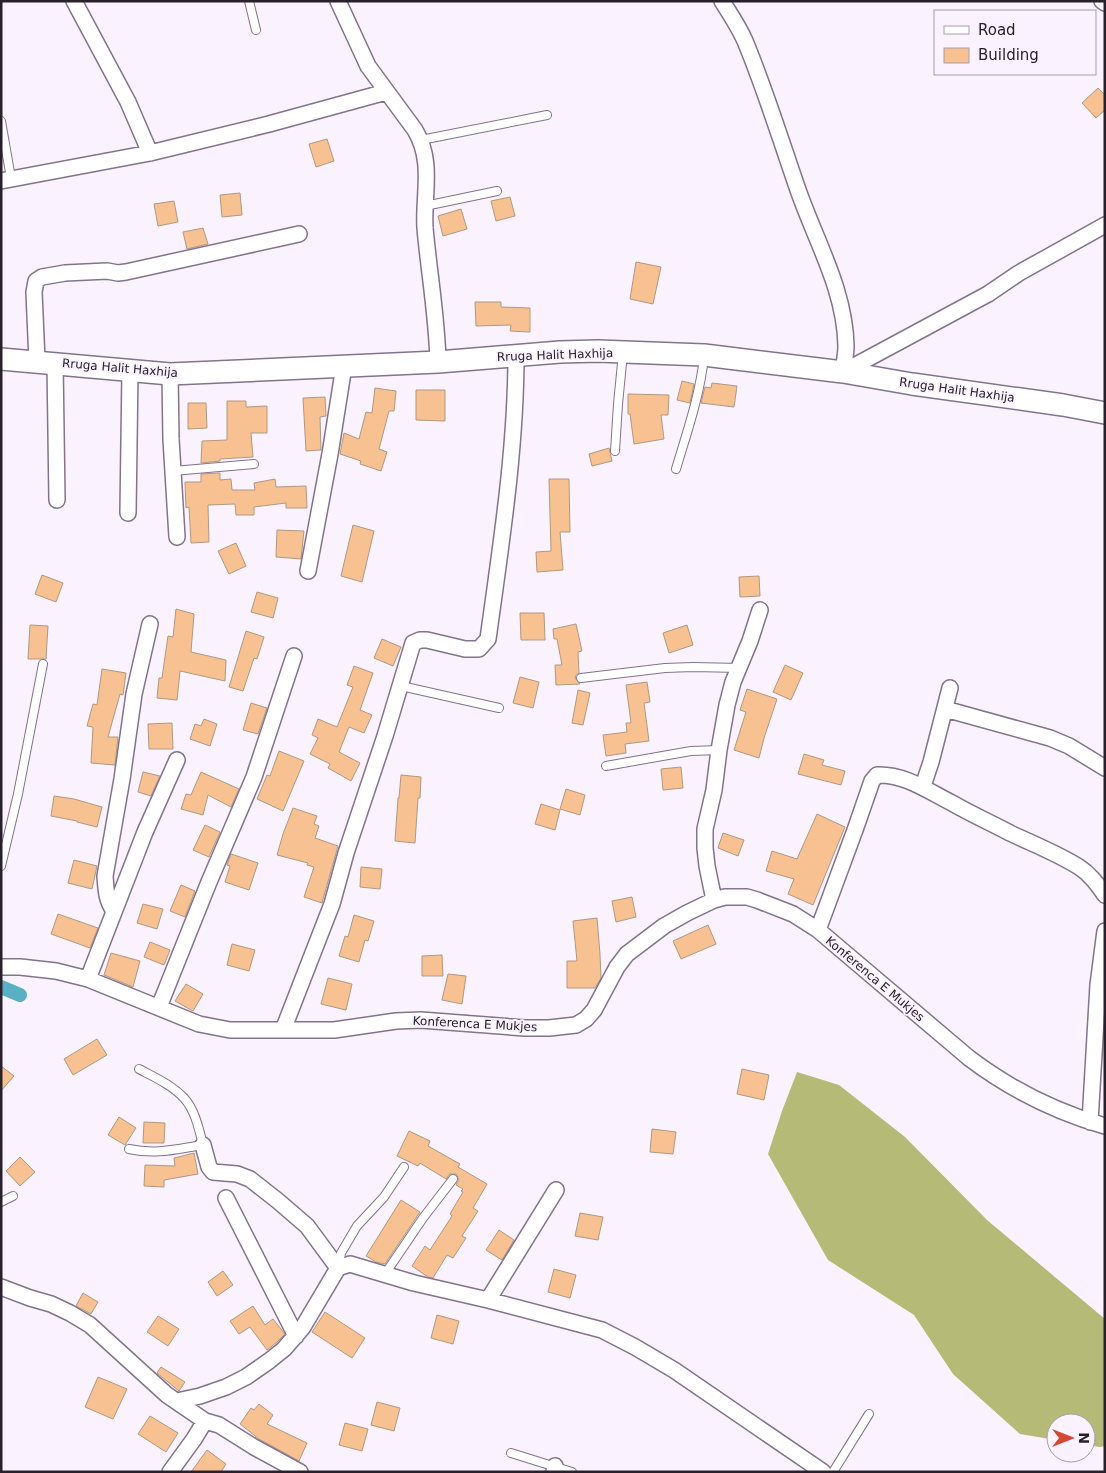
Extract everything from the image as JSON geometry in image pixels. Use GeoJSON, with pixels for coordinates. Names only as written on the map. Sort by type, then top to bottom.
{"type":"FeatureCollection","features":[{"type":"Feature","properties":{"kind":"street"},"geometry":{"type":"LineString","coordinates":[[74,1],[128,102],[150,153]]}},
{"type":"Feature","properties":{"kind":"street"},"geometry":{"type":"LineString","coordinates":[[338,1],[361,53],[386,92],[403,112],[421,140],[425,154],[427,174],[425,226],[437,335],[438,362]]}},
{"type":"Feature","properties":{"kind":"street"},"geometry":{"type":"LineString","coordinates":[[722,1],[744,40],[772,113],[798,191],[840,300],[846,347],[844,372]]}},
{"type":"Feature","properties":{"kind":"street"},"geometry":{"type":"LineString","coordinates":[[6,179],[150,153],[269,124],[386,92]]}},
{"type":"Feature","properties":{"kind":"street"},"geometry":{"type":"LineString","coordinates":[[844,372],[988,294],[1019,273],[1105,225]]}},
{"type":"Feature","properties":{"kind":"street"},"geometry":{"type":"LineString","coordinates":[[57,500],[46,362],[34,292],[36,281],[42,277],[65,274],[107,271],[126,272],[299,234]]}},
{"type":"Feature","properties":{"kind":"street","name":"Rruga Halit Haxhija"},"geometry":{"type":"LineString","coordinates":[[1,358],[170,374],[438,362],[579,352],[704,355],[844,372],[1105,413]]}},
{"type":"Feature","properties":{"kind":"street"},"geometry":{"type":"LineString","coordinates":[[283,1030],[332,904],[346,853],[401,686],[413,643],[427,640],[465,649],[479,649],[488,638],[514,434],[516,355]]}},
{"type":"Feature","properties":{"kind":"street"},"geometry":{"type":"LineString","coordinates":[[308,571],[344,366]]}},
{"type":"Feature","properties":{"kind":"street"},"geometry":{"type":"LineString","coordinates":[[128,513],[130,371]]}},
{"type":"Feature","properties":{"kind":"street"},"geometry":{"type":"LineString","coordinates":[[170,374],[177,537]]}},
{"type":"Feature","properties":{"kind":"street"},"geometry":{"type":"LineString","coordinates":[[714,900],[707,866],[705,829],[714,790],[727,705],[760,610]]}},
{"type":"Feature","properties":{"kind":"street"},"geometry":{"type":"LineString","coordinates":[[114,911],[108,904],[105,876],[134,694],[150,624]]}},
{"type":"Feature","properties":{"kind":"street"},"geometry":{"type":"LineString","coordinates":[[159,1007],[209,882],[254,777],[294,656]]}},
{"type":"Feature","properties":{"kind":"street"},"geometry":{"type":"LineString","coordinates":[[923,786],[950,688]]}},
{"type":"Feature","properties":{"kind":"street"},"geometry":{"type":"LineString","coordinates":[[945,709],[1050,738],[1069,746],[1105,768]]}},
{"type":"Feature","properties":{"kind":"street"},"geometry":{"type":"LineString","coordinates":[[88,979],[144,832],[177,760]]}},
{"type":"Feature","properties":{"kind":"street"},"geometry":{"type":"LineString","coordinates":[[818,930],[872,780],[877,776],[895,777],[923,786],[951,803],[1055,853],[1080,867],[1103,886]]}},
{"type":"Feature","properties":{"kind":"street","name":"Konferenca E Mukjes"},"geometry":{"type":"LineString","coordinates":[[2,965],[56,971],[88,979],[199,1024],[214,1028],[252,1031],[334,1030],[396,1021],[421,1020],[549,1028],[576,1025],[586,1020],[594,1010],[617,967],[627,954],[664,926],[687,912],[714,900],[725,897],[747,897],[793,914],[818,930],[989,1073],[1034,1099],[1090,1122],[1105,1126]]}},
{"type":"Feature","properties":{"kind":"street"},"geometry":{"type":"LineString","coordinates":[[1090,1122],[1098,985],[1105,931]]}},
{"type":"Feature","properties":{"kind":"street"},"geometry":{"type":"LineString","coordinates":[[204,1145],[209,1167],[214,1172],[237,1174],[250,1180],[278,1201],[307,1226],[338,1268]]}},
{"type":"Feature","properties":{"kind":"street"},"geometry":{"type":"LineString","coordinates":[[488,1300],[556,1190]]}},
{"type":"Feature","properties":{"kind":"street"},"geometry":{"type":"LineString","coordinates":[[226,1198],[296,1336]]}},
{"type":"Feature","properties":{"kind":"street"},"geometry":{"type":"LineString","coordinates":[[177,1401],[200,1396],[226,1387],[246,1377],[269,1361],[284,1349],[303,1327],[338,1268],[350,1264],[431,1287],[602,1330],[674,1370],[823,1472]]}},
{"type":"Feature","properties":{"kind":"street"},"geometry":{"type":"LineString","coordinates":[[1,1287],[51,1304],[90,1325],[167,1395],[205,1421],[219,1425],[300,1472]]}},
{"type":"Feature","properties":{"kind":"street"},"geometry":{"type":"LineString","coordinates":[[170,1472],[205,1421]]}},
{"type":"Feature","properties":{"kind":"lane"},"geometry":{"type":"LineString","coordinates":[[249,1],[256,30]]}},
{"type":"Feature","properties":{"kind":"lane"},"geometry":{"type":"LineString","coordinates":[[421,140],[547,115]]}},
{"type":"Feature","properties":{"kind":"lane"},"geometry":{"type":"LineString","coordinates":[[1,121],[6,179]]}},
{"type":"Feature","properties":{"kind":"lane"},"geometry":{"type":"LineString","coordinates":[[425,206],[497,191]]}},
{"type":"Feature","properties":{"kind":"lane"},"geometry":{"type":"LineString","coordinates":[[615,451],[623,352]]}},
{"type":"Feature","properties":{"kind":"lane"},"geometry":{"type":"LineString","coordinates":[[676,468],[702,379],[704,355]]}},
{"type":"Feature","properties":{"kind":"lane"},"geometry":{"type":"LineString","coordinates":[[173,471],[254,464]]}},
{"type":"Feature","properties":{"kind":"lane"},"geometry":{"type":"LineString","coordinates":[[1,866],[18,794],[43,664]]}},
{"type":"Feature","properties":{"kind":"lane"},"geometry":{"type":"LineString","coordinates":[[581,678],[694,666],[740,668]]}},
{"type":"Feature","properties":{"kind":"lane"},"geometry":{"type":"LineString","coordinates":[[401,686],[499,708]]}},
{"type":"Feature","properties":{"kind":"lane"},"geometry":{"type":"LineString","coordinates":[[606,766],[691,750],[719,750]]}},
{"type":"Feature","properties":{"kind":"lane"},"geometry":{"type":"LineString","coordinates":[[129,1149],[161,1152],[204,1145],[192,1110],[184,1098],[165,1083],[139,1069]]}},
{"type":"Feature","properties":{"kind":"lane"},"geometry":{"type":"LineString","coordinates":[[338,1268],[341,1253],[357,1226],[384,1197],[404,1167]]}},
{"type":"Feature","properties":{"kind":"lane"},"geometry":{"type":"LineString","coordinates":[[384,1274],[453,1179]]}},
{"type":"Feature","properties":{"kind":"lane"},"geometry":{"type":"LineString","coordinates":[[1,1202],[13,1196]]}},
{"type":"Feature","properties":{"kind":"lane"},"geometry":{"type":"LineString","coordinates":[[833,1472],[869,1414]]}},
{"type":"Feature","properties":{"kind":"lane"},"geometry":{"type":"LineString","coordinates":[[511,1452],[554,1469],[572,1472]]}},
{"type":"Feature","properties":{"kind":"green space"},"geometry":{"type":"Polygon","coordinates":[[[797,1072],[839,1085],[905,1137],[987,1220],[1105,1319],[1105,1446],[1096,1446],[1096,1413],[1046,1413],[1046,1438],[1020,1434],[953,1374],[914,1315],[828,1260],[768,1154],[797,1072]]]}},
{"type":"Feature","properties":{"kind":"building"},"geometry":{"type":"Polygon","coordinates":[[[1098,88],[1105,95],[1105,110],[1096,118],[1082,103],[1098,88]]]}},
{"type":"Feature","properties":{"kind":"building"},"geometry":{"type":"Polygon","coordinates":[[[327,139],[334,161],[316,167],[309,144],[327,139]]]}},
{"type":"Feature","properties":{"kind":"building"},"geometry":{"type":"Polygon","coordinates":[[[240,193],[242,215],[222,217],[220,195],[240,193]]]}},
{"type":"Feature","properties":{"kind":"building"},"geometry":{"type":"Polygon","coordinates":[[[510,197],[515,216],[496,221],[491,201],[510,197]]]}},
{"type":"Feature","properties":{"kind":"building"},"geometry":{"type":"Polygon","coordinates":[[[174,201],[178,222],[158,226],[154,204],[174,201]]]}},
{"type":"Feature","properties":{"kind":"building"},"geometry":{"type":"Polygon","coordinates":[[[461,209],[467,229],[443,236],[438,216],[461,209]]]}},
{"type":"Feature","properties":{"kind":"building"},"geometry":{"type":"Polygon","coordinates":[[[203,228],[208,244],[187,249],[183,232],[203,228]]]}},
{"type":"Feature","properties":{"kind":"building"},"geometry":{"type":"Polygon","coordinates":[[[636,262],[661,267],[653,304],[630,299],[636,262]]]}},
{"type":"Feature","properties":{"kind":"building"},"geometry":{"type":"Polygon","coordinates":[[[475,302],[501,302],[501,307],[530,308],[530,332],[510,331],[511,325],[476,326],[475,302]]]}},
{"type":"Feature","properties":{"kind":"building"},"geometry":{"type":"Polygon","coordinates":[[[682,381],[694,384],[690,403],[677,400],[682,381]]]}},
{"type":"Feature","properties":{"kind":"building"},"geometry":{"type":"Polygon","coordinates":[[[712,383],[737,386],[734,407],[701,403],[705,387],[711,388],[712,383]]]}},
{"type":"Feature","properties":{"kind":"building"},"geometry":{"type":"Polygon","coordinates":[[[375,388],[396,391],[394,411],[389,411],[379,449],[387,452],[381,471],[360,464],[361,461],[340,454],[344,433],[359,439],[366,412],[372,413],[375,388]]]}},
{"type":"Feature","properties":{"kind":"building"},"geometry":{"type":"Polygon","coordinates":[[[416,390],[445,390],[445,421],[416,420],[416,390]]]}},
{"type":"Feature","properties":{"kind":"building"},"geometry":{"type":"Polygon","coordinates":[[[628,394],[669,395],[668,415],[661,415],[664,439],[634,444],[630,414],[628,414],[628,394]]]}},
{"type":"Feature","properties":{"kind":"building"},"geometry":{"type":"Polygon","coordinates":[[[325,397],[326,416],[320,417],[321,450],[306,451],[303,398],[325,397]]]}},
{"type":"Feature","properties":{"kind":"building"},"geometry":{"type":"Polygon","coordinates":[[[227,401],[246,401],[246,407],[267,406],[267,433],[251,433],[253,457],[220,459],[220,461],[201,463],[202,441],[227,440],[227,401]]]}},
{"type":"Feature","properties":{"kind":"building"},"geometry":{"type":"Polygon","coordinates":[[[188,403],[206,403],[207,428],[188,429],[188,403]]]}},
{"type":"Feature","properties":{"kind":"building"},"geometry":{"type":"Polygon","coordinates":[[[609,448],[612,461],[592,466],[589,454],[609,448]]]}},
{"type":"Feature","properties":{"kind":"building"},"geometry":{"type":"Polygon","coordinates":[[[220,473],[220,480],[231,479],[232,490],[255,490],[254,483],[275,479],[276,487],[306,486],[307,508],[286,508],[286,503],[254,507],[254,515],[236,515],[235,504],[208,505],[209,542],[191,543],[189,507],[186,508],[185,482],[201,482],[201,474],[220,473]]]}},
{"type":"Feature","properties":{"kind":"building"},"geometry":{"type":"Polygon","coordinates":[[[549,479],[569,479],[570,532],[560,532],[563,570],[537,572],[536,552],[551,551],[549,479]]]}},
{"type":"Feature","properties":{"kind":"building"},"geometry":{"type":"Polygon","coordinates":[[[353,525],[374,531],[362,582],[341,576],[353,525]]]}},
{"type":"Feature","properties":{"kind":"building"},"geometry":{"type":"Polygon","coordinates":[[[277,530],[304,531],[301,559],[276,557],[277,530]]]}},
{"type":"Feature","properties":{"kind":"building"},"geometry":{"type":"Polygon","coordinates":[[[236,543],[246,566],[229,574],[218,551],[236,543]]]}},
{"type":"Feature","properties":{"kind":"building"},"geometry":{"type":"Polygon","coordinates":[[[42,575],[63,583],[56,602],[35,594],[42,575]]]}},
{"type":"Feature","properties":{"kind":"building"},"geometry":{"type":"Polygon","coordinates":[[[759,576],[760,596],[740,597],[739,577],[759,576]]]}},
{"type":"Feature","properties":{"kind":"building"},"geometry":{"type":"Polygon","coordinates":[[[257,592],[278,598],[273,618],[251,612],[257,592]]]}},
{"type":"Feature","properties":{"kind":"building"},"geometry":{"type":"Polygon","coordinates":[[[176,609],[194,614],[191,652],[226,660],[225,681],[180,671],[177,700],[157,698],[159,678],[162,678],[168,636],[173,637],[176,609]]]}},
{"type":"Feature","properties":{"kind":"building"},"geometry":{"type":"Polygon","coordinates":[[[520,613],[544,613],[545,640],[521,640],[520,613]]]}},
{"type":"Feature","properties":{"kind":"building"},"geometry":{"type":"Polygon","coordinates":[[[576,624],[582,651],[578,652],[579,673],[575,678],[580,684],[556,685],[555,665],[562,665],[553,629],[576,624]]]}},
{"type":"Feature","properties":{"kind":"building"},"geometry":{"type":"Polygon","coordinates":[[[30,625],[48,626],[46,659],[28,659],[30,625]]]}},
{"type":"Feature","properties":{"kind":"building"},"geometry":{"type":"Polygon","coordinates":[[[687,625],[693,645],[669,653],[663,633],[687,625]]]}},
{"type":"Feature","properties":{"kind":"building"},"geometry":{"type":"Polygon","coordinates":[[[246,631],[264,637],[257,659],[254,658],[243,691],[229,687],[246,631]]]}},
{"type":"Feature","properties":{"kind":"building"},"geometry":{"type":"Polygon","coordinates":[[[382,639],[401,647],[393,666],[374,658],[382,639]]]}},
{"type":"Feature","properties":{"kind":"building"},"geometry":{"type":"Polygon","coordinates":[[[785,665],[803,673],[791,700],[773,692],[785,665]]]}},
{"type":"Feature","properties":{"kind":"building"},"geometry":{"type":"Polygon","coordinates":[[[354,666],[373,673],[360,710],[372,715],[364,733],[349,727],[339,752],[360,763],[351,781],[328,768],[330,764],[310,754],[318,738],[312,735],[318,719],[337,727],[353,687],[347,685],[354,666]]]}},
{"type":"Feature","properties":{"kind":"building"},"geometry":{"type":"Polygon","coordinates":[[[102,669],[126,673],[123,695],[120,694],[108,737],[118,737],[115,765],[91,763],[93,727],[87,726],[93,704],[97,705],[102,669]]]}},
{"type":"Feature","properties":{"kind":"building"},"geometry":{"type":"Polygon","coordinates":[[[520,677],[539,682],[533,708],[513,703],[520,677]]]}},
{"type":"Feature","properties":{"kind":"building"},"geometry":{"type":"Polygon","coordinates":[[[647,682],[650,702],[644,703],[649,741],[625,744],[626,753],[606,756],[603,735],[627,732],[626,723],[631,723],[626,685],[647,682]]]}},
{"type":"Feature","properties":{"kind":"building"},"geometry":{"type":"Polygon","coordinates":[[[747,689],[777,699],[759,758],[734,750],[746,712],[740,710],[747,689]]]}},
{"type":"Feature","properties":{"kind":"building"},"geometry":{"type":"Polygon","coordinates":[[[578,690],[590,693],[583,725],[572,723],[578,690]]]}},
{"type":"Feature","properties":{"kind":"building"},"geometry":{"type":"Polygon","coordinates":[[[251,703],[267,708],[258,734],[243,730],[251,703]]]}},
{"type":"Feature","properties":{"kind":"building"},"geometry":{"type":"Polygon","coordinates":[[[204,719],[217,724],[210,746],[190,739],[195,724],[201,726],[204,719]]]}},
{"type":"Feature","properties":{"kind":"building"},"geometry":{"type":"Polygon","coordinates":[[[172,723],[173,749],[149,749],[148,724],[172,723]]]}},
{"type":"Feature","properties":{"kind":"building"},"geometry":{"type":"Polygon","coordinates":[[[279,751],[304,761],[283,811],[257,799],[267,775],[270,776],[279,751]]]}},
{"type":"Feature","properties":{"kind":"building"},"geometry":{"type":"Polygon","coordinates":[[[804,754],[824,760],[822,765],[845,771],[841,785],[798,774],[804,754]]]}},
{"type":"Feature","properties":{"kind":"building"},"geometry":{"type":"Polygon","coordinates":[[[681,767],[683,788],[663,790],[661,769],[681,767]]]}},
{"type":"Feature","properties":{"kind":"building"},"geometry":{"type":"Polygon","coordinates":[[[143,772],[160,776],[151,796],[138,792],[143,772]]]}},
{"type":"Feature","properties":{"kind":"building"},"geometry":{"type":"Polygon","coordinates":[[[201,772],[239,789],[231,807],[208,795],[203,815],[181,809],[186,794],[191,795],[201,772]]]}},
{"type":"Feature","properties":{"kind":"building"},"geometry":{"type":"Polygon","coordinates":[[[401,775],[421,777],[415,843],[395,841],[401,775]]]}},
{"type":"Feature","properties":{"kind":"building"},"geometry":{"type":"Polygon","coordinates":[[[566,789],[585,795],[580,815],[560,809],[566,789]]]}},
{"type":"Feature","properties":{"kind":"building"},"geometry":{"type":"Polygon","coordinates":[[[54,796],[74,799],[102,807],[97,827],[51,816],[54,796]]]}},
{"type":"Feature","properties":{"kind":"building"},"geometry":{"type":"Polygon","coordinates":[[[541,804],[560,810],[555,830],[535,824],[541,804]]]}},
{"type":"Feature","properties":{"kind":"building"},"geometry":{"type":"Polygon","coordinates":[[[293,808],[317,816],[314,824],[319,826],[315,838],[338,846],[322,903],[304,897],[314,867],[307,865],[308,863],[277,855],[293,808]]]}},
{"type":"Feature","properties":{"kind":"building"},"geometry":{"type":"Polygon","coordinates":[[[817,814],[845,827],[813,905],[788,894],[794,879],[766,871],[772,851],[797,859],[817,814]]]}},
{"type":"Feature","properties":{"kind":"building"},"geometry":{"type":"Polygon","coordinates":[[[205,825],[220,832],[209,857],[193,850],[205,825]]]}},
{"type":"Feature","properties":{"kind":"building"},"geometry":{"type":"Polygon","coordinates":[[[723,833],[744,840],[738,856],[718,848],[723,833]]]}},
{"type":"Feature","properties":{"kind":"building"},"geometry":{"type":"Polygon","coordinates":[[[231,854],[258,863],[249,890],[225,882],[230,866],[227,865],[231,854]]]}},
{"type":"Feature","properties":{"kind":"building"},"geometry":{"type":"Polygon","coordinates":[[[74,860],[97,866],[92,889],[68,883],[74,860]]]}},
{"type":"Feature","properties":{"kind":"building"},"geometry":{"type":"Polygon","coordinates":[[[361,867],[382,869],[380,889],[360,887],[361,867]]]}},
{"type":"Feature","properties":{"kind":"building"},"geometry":{"type":"Polygon","coordinates":[[[181,885],[195,891],[185,917],[170,911],[181,885]]]}},
{"type":"Feature","properties":{"kind":"building"},"geometry":{"type":"Polygon","coordinates":[[[632,897],[636,917],[616,922],[612,901],[632,897]]]}},
{"type":"Feature","properties":{"kind":"building"},"geometry":{"type":"Polygon","coordinates":[[[143,904],[163,909],[157,929],[137,923],[143,904]]]}},
{"type":"Feature","properties":{"kind":"building"},"geometry":{"type":"Polygon","coordinates":[[[58,914],[98,928],[90,948],[51,934],[58,914]]]}},
{"type":"Feature","properties":{"kind":"building"},"geometry":{"type":"Polygon","coordinates":[[[354,915],[374,921],[368,941],[365,940],[359,962],[339,956],[345,936],[348,937],[354,915]]]}},
{"type":"Feature","properties":{"kind":"building"},"geometry":{"type":"Polygon","coordinates":[[[597,918],[601,978],[595,988],[567,988],[567,961],[577,961],[573,921],[597,918]]]}},
{"type":"Feature","properties":{"kind":"building"},"geometry":{"type":"Polygon","coordinates":[[[708,925],[716,944],[681,959],[673,941],[708,925]]]}},
{"type":"Feature","properties":{"kind":"building"},"geometry":{"type":"Polygon","coordinates":[[[150,942],[170,950],[164,965],[144,957],[150,942]]]}},
{"type":"Feature","properties":{"kind":"building"},"geometry":{"type":"Polygon","coordinates":[[[232,944],[255,950],[249,971],[227,965],[232,944]]]}},
{"type":"Feature","properties":{"kind":"building"},"geometry":{"type":"Polygon","coordinates":[[[111,953],[140,961],[133,987],[104,975],[111,953]]]}},
{"type":"Feature","properties":{"kind":"building"},"geometry":{"type":"Polygon","coordinates":[[[442,955],[443,976],[422,976],[422,956],[442,955]]]}},
{"type":"Feature","properties":{"kind":"building"},"geometry":{"type":"Polygon","coordinates":[[[448,974],[466,976],[462,1004],[442,1000],[448,974]]]}},
{"type":"Feature","properties":{"kind":"building"},"geometry":{"type":"Polygon","coordinates":[[[328,978],[352,984],[346,1010],[321,1004],[328,978]]]}},
{"type":"Feature","properties":{"kind":"building"},"geometry":{"type":"Polygon","coordinates":[[[186,984],[203,994],[193,1011],[175,1001],[186,984]]]}},
{"type":"Feature","properties":{"kind":"building"},"geometry":{"type":"Polygon","coordinates":[[[97,1039],[107,1055],[73,1075],[64,1059],[97,1039]]]}},
{"type":"Feature","properties":{"kind":"building"},"geometry":{"type":"Polygon","coordinates":[[[1,1066],[14,1076],[1,1091],[1,1066]]]}},
{"type":"Feature","properties":{"kind":"building"},"geometry":{"type":"Polygon","coordinates":[[[742,1069],[769,1075],[764,1100],[737,1094],[742,1069]]]}},
{"type":"Feature","properties":{"kind":"building"},"geometry":{"type":"Polygon","coordinates":[[[119,1117],[136,1128],[125,1145],[108,1135],[119,1117]]]}},
{"type":"Feature","properties":{"kind":"building"},"geometry":{"type":"Polygon","coordinates":[[[144,1122],[165,1123],[164,1143],[143,1143],[144,1122]]]}},
{"type":"Feature","properties":{"kind":"building"},"geometry":{"type":"Polygon","coordinates":[[[652,1129],[676,1132],[673,1154],[650,1152],[652,1129]]]}},
{"type":"Feature","properties":{"kind":"building"},"geometry":{"type":"Polygon","coordinates":[[[409,1131],[430,1141],[428,1146],[460,1164],[458,1167],[487,1184],[473,1208],[478,1211],[462,1236],[466,1238],[453,1258],[447,1255],[433,1278],[428,1277],[412,1266],[425,1246],[430,1250],[452,1216],[450,1214],[463,1189],[456,1185],[459,1179],[456,1174],[450,1174],[446,1179],[420,1163],[418,1166],[397,1156],[409,1131]]]}},
{"type":"Feature","properties":{"kind":"building"},"geometry":{"type":"Polygon","coordinates":[[[194,1153],[198,1174],[164,1180],[164,1187],[144,1186],[145,1165],[175,1166],[174,1158],[194,1153]]]}},
{"type":"Feature","properties":{"kind":"building"},"geometry":{"type":"Polygon","coordinates":[[[20,1157],[35,1172],[20,1186],[6,1171],[20,1157]]]}},
{"type":"Feature","properties":{"kind":"building"},"geometry":{"type":"Polygon","coordinates":[[[401,1200],[420,1212],[385,1264],[376,1262],[366,1256],[401,1200]]]}},
{"type":"Feature","properties":{"kind":"building"},"geometry":{"type":"Polygon","coordinates":[[[580,1213],[603,1217],[598,1240],[575,1236],[580,1213]]]}},
{"type":"Feature","properties":{"kind":"building"},"geometry":{"type":"Polygon","coordinates":[[[499,1230],[514,1240],[502,1260],[486,1250],[499,1230]]]}},
{"type":"Feature","properties":{"kind":"building"},"geometry":{"type":"Polygon","coordinates":[[[554,1269],[576,1275],[570,1298],[548,1292],[554,1269]]]}},
{"type":"Feature","properties":{"kind":"building"},"geometry":{"type":"Polygon","coordinates":[[[223,1271],[233,1285],[217,1296],[208,1282],[223,1271]]]}},
{"type":"Feature","properties":{"kind":"building"},"geometry":{"type":"Polygon","coordinates":[[[83,1293],[98,1302],[91,1314],[76,1306],[83,1293]]]}},
{"type":"Feature","properties":{"kind":"building"},"geometry":{"type":"Polygon","coordinates":[[[253,1306],[265,1325],[273,1319],[285,1334],[267,1350],[250,1327],[239,1334],[230,1321],[253,1306]]]}},
{"type":"Feature","properties":{"kind":"building"},"geometry":{"type":"Polygon","coordinates":[[[325,1312],[365,1338],[352,1358],[312,1332],[325,1312]]]}},
{"type":"Feature","properties":{"kind":"building"},"geometry":{"type":"Polygon","coordinates":[[[437,1315],[459,1321],[453,1344],[431,1338],[437,1315]]]}},
{"type":"Feature","properties":{"kind":"building"},"geometry":{"type":"Polygon","coordinates":[[[158,1316],[179,1329],[168,1346],[147,1332],[158,1316]]]}},
{"type":"Feature","properties":{"kind":"building"},"geometry":{"type":"Polygon","coordinates":[[[161,1367],[185,1382],[179,1391],[157,1373],[161,1367]]]}},
{"type":"Feature","properties":{"kind":"building"},"geometry":{"type":"Polygon","coordinates":[[[98,1377],[127,1389],[113,1419],[85,1407],[98,1377]]]}},
{"type":"Feature","properties":{"kind":"building"},"geometry":{"type":"Polygon","coordinates":[[[377,1402],[400,1408],[394,1431],[371,1425],[377,1402]]]}},
{"type":"Feature","properties":{"kind":"building"},"geometry":{"type":"Polygon","coordinates":[[[259,1404],[273,1415],[267,1424],[307,1443],[299,1461],[259,1439],[240,1424],[251,1408],[254,1410],[259,1404]]]}},
{"type":"Feature","properties":{"kind":"building"},"geometry":{"type":"Polygon","coordinates":[[[150,1416],[178,1433],[166,1452],[138,1434],[150,1416]]]}},
{"type":"Feature","properties":{"kind":"building"},"geometry":{"type":"Polygon","coordinates":[[[345,1423],[368,1429],[362,1451],[339,1445],[345,1423]]]}},
{"type":"Feature","properties":{"kind":"building"},"geometry":{"type":"Polygon","coordinates":[[[207,1450],[226,1464],[221,1472],[191,1472],[207,1450]]]}},
{"type":"Feature","properties":{"kind":"waterway"},"geometry":{"type":"LineString","coordinates":[[1,987],[20,995]]}}]}
